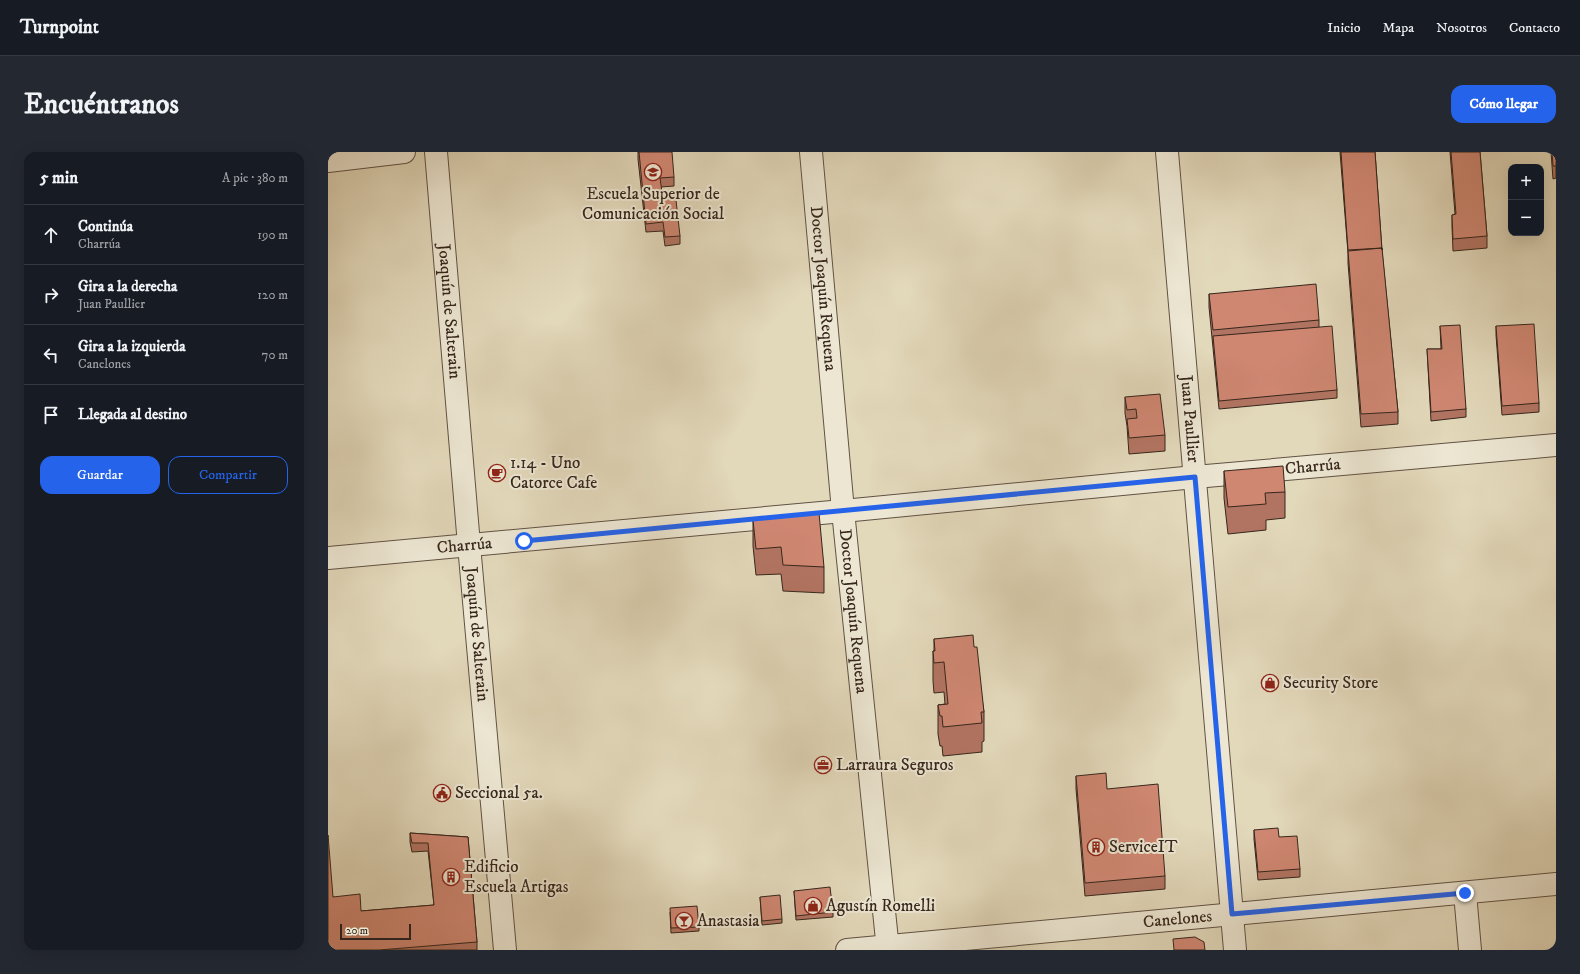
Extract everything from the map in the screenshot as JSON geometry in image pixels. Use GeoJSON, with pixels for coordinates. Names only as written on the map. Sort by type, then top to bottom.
{"type":"FeatureCollection","features":[{"type":"Feature","properties":{"kind":"street"},"geometry":{"type":"LineString","coordinates":[[328,161],[404,152]]}},
{"type":"Feature","properties":{"kind":"street","name":"Joaquín de Salterain"},"geometry":{"type":"LineString","coordinates":[[436,152],[468,545],[505,950]]}},
{"type":"Feature","properties":{"kind":"street","name":"Doctor Joaquín Requena"},"geometry":{"type":"LineString","coordinates":[[811,152],[843,511],[887,948]]}},
{"type":"Feature","properties":{"kind":"street","name":"Juan Paullier"},"geometry":{"type":"LineString","coordinates":[[1167,152],[1235,950]]}},
{"type":"Feature","properties":{"kind":"street","name":"Charrúa"},"geometry":{"type":"LineString","coordinates":[[328,558],[1195,477],[1556,446]]}},
{"type":"Feature","properties":{"kind":"street","name":"Canelones"},"geometry":{"type":"LineString","coordinates":[[847,950],[887,948],[1556,884]]}},
{"type":"Feature","properties":{"kind":"street"},"geometry":{"type":"LineString","coordinates":[[1465,893],[1470,950]]}},
{"type":"Feature","properties":{"kind":"building"},"geometry":{"type":"Polygon","coordinates":[[[639,152],[672,152],[674,177],[660,178],[662,192],[675,191],[680,236],[665,237],[663,222],[646,224],[639,152]]]}},
{"type":"Feature","properties":{"kind":"building"},"geometry":{"type":"Polygon","coordinates":[[[1341,152],[1375,152],[1382,248],[1348,250],[1341,152]]]}},
{"type":"Feature","properties":{"kind":"building"},"geometry":{"type":"Polygon","coordinates":[[[1451,152],[1480,152],[1487,236],[1453,239],[1452,215],[1456,214],[1451,152]]]}},
{"type":"Feature","properties":{"kind":"building"},"geometry":{"type":"Polygon","coordinates":[[[1552,152],[1556,152],[1556,166],[1553,166],[1552,152]]]}},
{"type":"Feature","properties":{"kind":"building"},"geometry":{"type":"Polygon","coordinates":[[[1382,248],[1398,412],[1361,414],[1348,251],[1382,248]]]}},
{"type":"Feature","properties":{"kind":"building"},"geometry":{"type":"Polygon","coordinates":[[[1316,284],[1319,320],[1213,330],[1209,294],[1316,284]]]}},
{"type":"Feature","properties":{"kind":"building"},"geometry":{"type":"Polygon","coordinates":[[[1534,324],[1539,403],[1502,406],[1496,326],[1534,324]]]}},
{"type":"Feature","properties":{"kind":"building"},"geometry":{"type":"Polygon","coordinates":[[[1460,325],[1466,409],[1431,412],[1427,349],[1442,349],[1440,326],[1460,325]]]}},
{"type":"Feature","properties":{"kind":"building"},"geometry":{"type":"Polygon","coordinates":[[[1332,326],[1337,390],[1219,401],[1213,336],[1332,326]]]}},
{"type":"Feature","properties":{"kind":"building"},"geometry":{"type":"Polygon","coordinates":[[[1160,394],[1165,435],[1129,438],[1127,419],[1137,418],[1136,409],[1127,410],[1125,397],[1160,394]]]}},
{"type":"Feature","properties":{"kind":"building"},"geometry":{"type":"Polygon","coordinates":[[[1283,466],[1285,492],[1265,493],[1266,504],[1228,507],[1224,471],[1283,466]]]}},
{"type":"Feature","properties":{"kind":"building"},"geometry":{"type":"Polygon","coordinates":[[[819,513],[824,567],[783,565],[781,547],[756,549],[753,520],[819,513]]]}},
{"type":"Feature","properties":{"kind":"building"},"geometry":{"type":"Polygon","coordinates":[[[973,635],[974,647],[977,647],[984,712],[981,712],[982,723],[943,727],[942,716],[940,716],[938,705],[948,704],[944,662],[934,663],[934,639],[973,635]]]}},
{"type":"Feature","properties":{"kind":"building"},"geometry":{"type":"Polygon","coordinates":[[[1106,773],[1107,789],[1158,784],[1165,876],[1085,883],[1076,776],[1106,773]]]}},
{"type":"Feature","properties":{"kind":"building"},"geometry":{"type":"Polygon","coordinates":[[[1278,828],[1279,837],[1297,836],[1300,869],[1258,872],[1254,830],[1278,828]]]}},
{"type":"Feature","properties":{"kind":"building","name":"Edificio Escuela Artigas"},"geometry":{"type":"Polygon","coordinates":[[[410,833],[468,837],[477,942],[379,950],[328,950],[328,835],[333,897],[360,894],[361,911],[434,905],[428,843],[412,843],[410,833]]]}},
{"type":"Feature","properties":{"kind":"building","name":"Agustín Romelli"},"geometry":{"type":"Polygon","coordinates":[[[830,887],[833,912],[796,916],[794,891],[830,887]]]}},
{"type":"Feature","properties":{"kind":"building"},"geometry":{"type":"Polygon","coordinates":[[[780,895],[782,919],[762,921],[760,897],[780,895]]]}},
{"type":"Feature","properties":{"kind":"building","name":"Anastasia"},"geometry":{"type":"Polygon","coordinates":[[[697,906],[699,927],[671,928],[670,908],[697,906]]]}},
{"type":"Feature","properties":{"kind":"building"},"geometry":{"type":"Polygon","coordinates":[[[1195,937],[1204,942],[1205,950],[1174,950],[1173,939],[1195,937]]]}},
{"type":"Feature","properties":{"kind":"place","name":"Escuela Superior de Comunicación Social"},"geometry":{"type":"Point","coordinates":[653,172]}},
{"type":"Feature","properties":{"kind":"place","name":"1.14 - Uno Catorce Cafe"},"geometry":{"type":"Point","coordinates":[497,473]}},
{"type":"Feature","properties":{"kind":"place","name":"Security Store"},"geometry":{"type":"Point","coordinates":[1270,683]}},
{"type":"Feature","properties":{"kind":"place","name":"Larraura Seguros"},"geometry":{"type":"Point","coordinates":[823,765]}},
{"type":"Feature","properties":{"kind":"place","name":"Seccional 5a."},"geometry":{"type":"Point","coordinates":[442,793]}},
{"type":"Feature","properties":{"kind":"place","name":"ServiceIT"},"geometry":{"type":"Point","coordinates":[1096,847]}},
{"type":"Feature","properties":{"kind":"place","name":"Edificio Escuela Artigas"},"geometry":{"type":"Point","coordinates":[451,877]}},
{"type":"Feature","properties":{"kind":"place","name":"Agustín Romelli"},"geometry":{"type":"Point","coordinates":[813,906]}},
{"type":"Feature","properties":{"kind":"place","name":"Anastasia"},"geometry":{"type":"Point","coordinates":[684,921]}},
{"type":"Feature","properties":{"kind":"route"},"geometry":{"type":"LineString","coordinates":[[524,541],[1195,477],[1232,914],[1465,893]]}}]}
